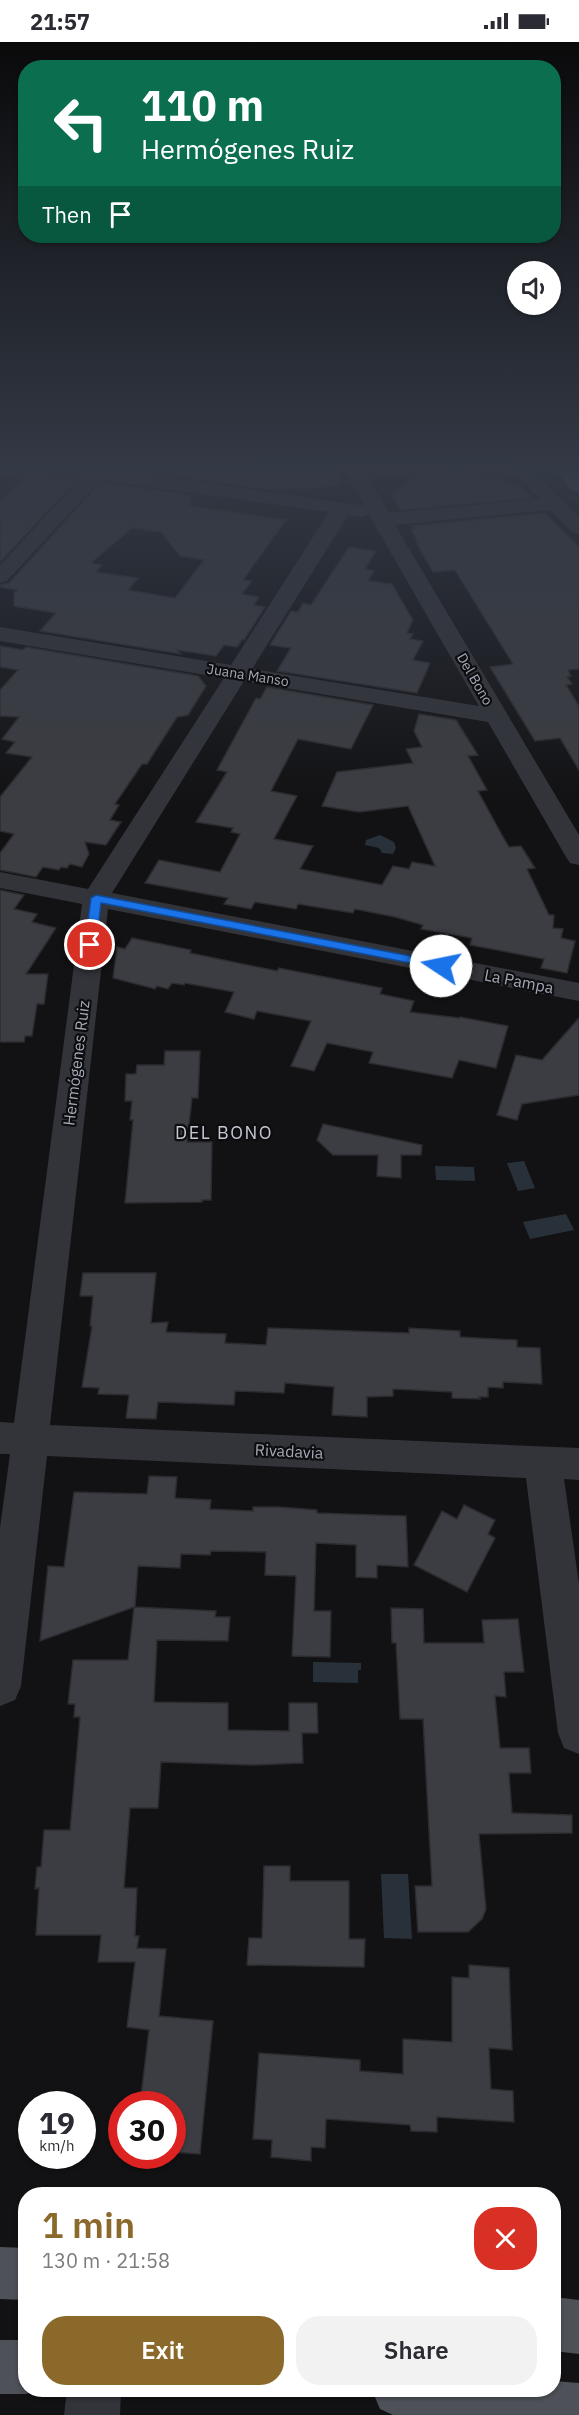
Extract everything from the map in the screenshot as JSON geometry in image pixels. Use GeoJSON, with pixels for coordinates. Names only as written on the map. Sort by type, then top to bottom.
{"type":"FeatureCollection","features":[{"type":"Feature","properties":{"kind":"main road"},"geometry":{"type":"LineString","coordinates":[[0,2273],[18,2274]]}},
{"type":"Feature","properties":{"kind":"main road"},"geometry":{"type":"LineString","coordinates":[[561,2325],[579,2327]]}},
{"type":"Feature","properties":{"kind":"main road"},"geometry":{"type":"LineString","coordinates":[[0,2367],[18,2367]]}},
{"type":"Feature","properties":{"kind":"main road"},"geometry":{"type":"LineString","coordinates":[[459,2397],[579,2411]]}},
{"type":"Feature","properties":{"kind":"street","name":"Hermógenes Ruiz"},"geometry":{"type":"LineString","coordinates":[[0,1686],[15,1439],[96,898],[297,580]]}},
{"type":"Feature","properties":{"kind":"street","name":"Del Bono"},"geometry":{"type":"LineString","coordinates":[[417,580],[579,857]]}},
{"type":"Feature","properties":{"kind":"street","name":"Juana Manso"},"geometry":{"type":"LineString","coordinates":[[0,634],[497,716]]}},
{"type":"Feature","properties":{"kind":"street","name":"La Pampa"},"geometry":{"type":"LineString","coordinates":[[0,880],[579,992]]}},
{"type":"Feature","properties":{"kind":"street","name":"Rivadavia"},"geometry":{"type":"LineString","coordinates":[[15,1439],[561,1463]]}},
{"type":"Feature","properties":{"kind":"street"},"geometry":{"type":"LineString","coordinates":[[561,1463],[579,1733]]}},
{"type":"Feature","properties":{"kind":"street"},"geometry":{"type":"LineString","coordinates":[[92,2415],[93,2397]]}},
{"type":"Feature","properties":{"kind":"shaded area"},"geometry":{"type":"Polygon","coordinates":[[[380,835],[394,842],[396,848],[393,854],[382,853],[379,848],[365,845],[366,840],[380,835]]]}},
{"type":"Feature","properties":{"kind":"shaded area"},"geometry":{"type":"Polygon","coordinates":[[[524,1161],[535,1188],[518,1191],[507,1163],[524,1161]]]}},
{"type":"Feature","properties":{"kind":"shaded area"},"geometry":{"type":"Polygon","coordinates":[[[435,1166],[474,1167],[475,1181],[436,1180],[435,1166]]]}},
{"type":"Feature","properties":{"kind":"shaded area"},"geometry":{"type":"Polygon","coordinates":[[[566,1214],[574,1230],[530,1239],[523,1222],[566,1214]]]}},
{"type":"Feature","properties":{"kind":"shaded area"},"geometry":{"type":"Polygon","coordinates":[[[313,1662],[361,1663],[361,1670],[358,1670],[358,1683],[313,1682],[313,1662]]]}},
{"type":"Feature","properties":{"kind":"shaded area"},"geometry":{"type":"Polygon","coordinates":[[[381,1874],[408,1874],[412,1939],[384,1938],[381,1874]]]}},
{"type":"Feature","properties":{"kind":"building"},"geometry":{"type":"Polygon","coordinates":[[[12,580],[137,580],[128,590],[175,598],[189,580],[243,580],[252,581],[242,594],[259,597],[254,605],[265,607],[237,647],[224,645],[216,656],[177,650],[181,654],[40,631],[56,613],[14,606],[14,593],[17,590],[0,587],[12,580]]]}},
{"type":"Feature","properties":{"kind":"building"},"geometry":{"type":"Polygon","coordinates":[[[328,580],[369,580],[392,584],[413,620],[407,633],[413,634],[410,639],[423,641],[413,660],[430,663],[417,693],[277,671],[291,648],[270,645],[291,611],[298,612],[303,603],[311,605],[328,580]]]}},
{"type":"Feature","properties":{"kind":"building"},"geometry":{"type":"Polygon","coordinates":[[[461,580],[579,580],[579,669],[568,670],[571,676],[567,677],[572,684],[566,685],[579,706],[579,770],[560,738],[535,741],[490,667],[513,664],[461,580]]]}},
{"type":"Feature","properties":{"kind":"building"},"geometry":{"type":"Polygon","coordinates":[[[0,646],[23,650],[26,647],[198,676],[206,686],[188,715],[177,717],[147,764],[142,764],[115,804],[119,805],[110,820],[121,822],[106,845],[85,842],[89,854],[82,867],[70,864],[67,868],[61,867],[59,870],[43,867],[36,877],[0,870],[0,853],[14,834],[0,831],[0,797],[32,757],[6,753],[15,742],[2,739],[19,717],[0,716],[0,690],[18,670],[0,667],[0,646]]]}},
{"type":"Feature","properties":{"kind":"building"},"geometry":{"type":"Polygon","coordinates":[[[267,687],[373,705],[351,749],[298,739],[271,791],[297,796],[274,839],[313,846],[300,869],[382,885],[393,866],[409,869],[412,862],[435,866],[408,806],[359,812],[322,806],[337,772],[413,763],[406,749],[422,747],[414,731],[419,714],[456,720],[478,755],[468,756],[487,790],[478,791],[509,847],[521,846],[535,868],[527,869],[549,915],[554,915],[553,928],[563,929],[561,938],[575,941],[567,973],[541,968],[544,959],[470,945],[472,938],[421,929],[423,925],[395,917],[355,909],[353,913],[298,904],[296,909],[255,902],[251,909],[224,904],[228,898],[145,883],[159,860],[220,872],[240,834],[231,832],[233,828],[196,822],[227,772],[217,770],[256,698],[260,699],[267,687]]]}},
{"type":"Feature","properties":{"kind":"building"},"geometry":{"type":"Polygon","coordinates":[[[0,890],[24,895],[14,909],[37,914],[32,922],[56,928],[26,974],[48,974],[44,1004],[37,1004],[32,1036],[25,1036],[24,1042],[0,1042],[0,890]]]}},
{"type":"Feature","properties":{"kind":"building"},"geometry":{"type":"Polygon","coordinates":[[[132,938],[277,971],[279,968],[382,988],[380,994],[414,1001],[410,1012],[460,1017],[508,1026],[496,1068],[459,1060],[452,1078],[369,1063],[373,1052],[327,1043],[314,1071],[291,1066],[311,1021],[257,1011],[254,1019],[225,1012],[234,992],[185,983],[184,985],[172,983],[168,989],[157,986],[155,989],[113,978],[117,947],[125,949],[132,938]]]}},
{"type":"Feature","properties":{"kind":"building"},"geometry":{"type":"Polygon","coordinates":[[[579,1018],[579,1095],[522,1104],[517,1120],[497,1115],[516,1055],[542,1060],[579,1018]]]}},
{"type":"Feature","properties":{"kind":"building"},"geometry":{"type":"Polygon","coordinates":[[[165,1051],[200,1051],[198,1098],[192,1098],[187,1142],[212,1142],[211,1200],[125,1203],[133,1120],[130,1120],[132,1101],[125,1101],[126,1074],[136,1074],[137,1065],[164,1065],[165,1051]]]}},
{"type":"Feature","properties":{"kind":"building"},"geometry":{"type":"Polygon","coordinates":[[[323,1124],[422,1145],[421,1155],[401,1155],[401,1178],[377,1176],[378,1155],[333,1155],[317,1140],[323,1124]]]}},
{"type":"Feature","properties":{"kind":"building"},"geometry":{"type":"Polygon","coordinates":[[[83,1273],[156,1273],[151,1323],[168,1322],[166,1332],[226,1334],[225,1343],[266,1345],[268,1328],[409,1333],[409,1328],[460,1331],[460,1337],[517,1340],[517,1347],[540,1348],[542,1384],[503,1382],[503,1388],[488,1387],[488,1397],[479,1397],[480,1399],[452,1398],[452,1392],[393,1389],[393,1396],[367,1397],[367,1417],[332,1415],[334,1387],[285,1383],[284,1393],[235,1391],[234,1405],[158,1402],[156,1419],[126,1418],[129,1395],[98,1394],[99,1388],[82,1387],[92,1326],[90,1326],[93,1296],[80,1296],[83,1273]]]}},
{"type":"Feature","properties":{"kind":"building"},"geometry":{"type":"Polygon","coordinates":[[[149,1476],[177,1477],[175,1498],[211,1500],[210,1509],[253,1511],[253,1507],[279,1507],[317,1510],[317,1513],[406,1516],[408,1567],[377,1565],[377,1578],[356,1577],[356,1545],[316,1543],[314,1611],[331,1611],[330,1657],[292,1656],[296,1576],[265,1575],[266,1552],[211,1551],[210,1555],[181,1554],[180,1568],[138,1566],[135,1607],[216,1611],[215,1617],[230,1617],[228,1641],[157,1640],[154,1702],[228,1703],[228,1730],[289,1731],[289,1703],[317,1703],[318,1733],[302,1733],[303,1763],[252,1765],[161,1762],[158,1808],[130,1808],[124,1888],[137,1888],[135,1936],[139,1936],[137,1948],[166,1949],[159,2016],[213,2021],[200,2154],[186,2153],[186,2091],[142,2091],[149,2030],[127,2027],[135,1962],[98,1962],[101,1935],[36,1935],[39,1888],[35,1889],[37,1867],[41,1867],[44,1830],[70,1830],[80,1717],[74,1717],[75,1704],[68,1704],[73,1660],[128,1660],[134,1607],[40,1641],[48,1566],[64,1567],[74,1492],[147,1494],[149,1476]]]}},
{"type":"Feature","properties":{"kind":"building"},"geometry":{"type":"Polygon","coordinates":[[[464,1505],[495,1520],[488,1534],[495,1538],[467,1592],[414,1565],[442,1511],[457,1519],[464,1505]]]}},
{"type":"Feature","properties":{"kind":"building"},"geometry":{"type":"Polygon","coordinates":[[[391,1608],[423,1609],[424,1643],[484,1643],[482,1620],[518,1619],[524,1672],[504,1672],[506,1697],[495,1696],[500,1748],[529,1748],[531,1773],[509,1773],[512,1813],[572,1815],[572,1833],[479,1834],[486,1909],[482,1919],[468,1932],[418,1932],[415,1886],[432,1886],[423,1719],[400,1719],[396,1643],[392,1643],[391,1608]]]}},
{"type":"Feature","properties":{"kind":"building"},"geometry":{"type":"Polygon","coordinates":[[[264,1866],[290,1866],[290,1881],[349,1881],[349,1939],[365,1939],[364,1967],[247,1965],[249,1938],[262,1938],[264,1866]]]}},
{"type":"Feature","properties":{"kind":"building"},"geometry":{"type":"Polygon","coordinates":[[[469,1965],[509,1968],[512,2050],[489,2048],[491,2089],[513,2091],[514,2122],[437,2117],[437,2132],[411,2131],[410,2125],[326,2119],[325,2148],[311,2147],[311,2161],[271,2157],[272,2140],[253,2139],[259,2053],[360,2060],[360,2071],[403,2074],[403,2039],[452,2042],[452,1977],[469,1978],[469,1965]]]}},
{"type":"Feature","properties":{"kind":"district","name":"DEL BONO"},"geometry":{"type":"Point","coordinates":[224,1132]}},
{"type":"Feature","properties":{"kind":"route"},"geometry":{"type":"LineString","coordinates":[[90,945],[96,898],[441,966]]}}]}
